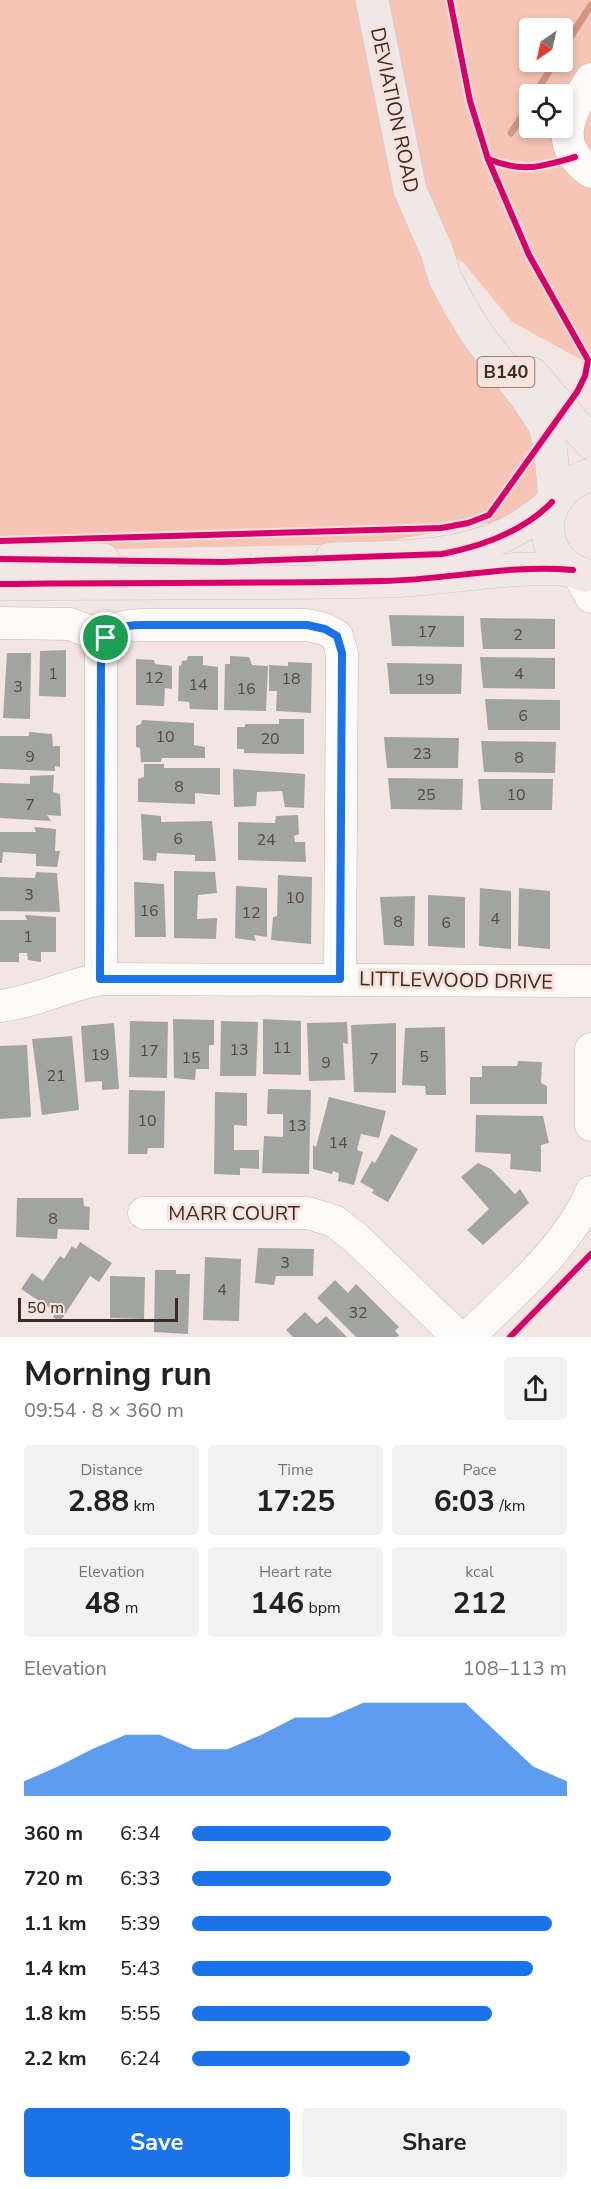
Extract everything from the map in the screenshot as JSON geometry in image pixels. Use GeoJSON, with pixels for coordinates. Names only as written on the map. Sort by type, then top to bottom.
{"type":"FeatureCollection","features":[{"type":"Feature","properties":{"kind":"main road","name":"DEVIATION ROAD"},"geometry":{"type":"LineString","coordinates":[[372,0],[410,190],[445,278],[470,323],[528,399],[544,424],[550,444],[554,500]]}},
{"type":"Feature","properties":{"kind":"main road","name":"DEVIATION ROAD"},"geometry":{"type":"LineString","coordinates":[[436,252],[509,346],[591,443]]}},
{"type":"Feature","properties":{"kind":"main road"},"geometry":{"type":"LineString","coordinates":[[0,559],[224,562],[442,554],[465,549],[509,533],[536,518],[575,480],[591,474]]}},
{"type":"Feature","properties":{"kind":"main road","name":"B140"},"geometry":{"type":"LineString","coordinates":[[554,500],[547,522],[550,541],[560,558],[583,579]]}},
{"type":"Feature","properties":{"kind":"main road"},"geometry":{"type":"LineString","coordinates":[[0,584],[382,581],[467,576],[524,569],[583,579]]}},
{"type":"Feature","properties":{"kind":"street"},"geometry":{"type":"LineString","coordinates":[[591,79],[572,111],[567,129],[572,153],[591,172]]}},
{"type":"Feature","properties":{"kind":"street"},"geometry":{"type":"LineString","coordinates":[[0,623],[70,624],[106,638]]}},
{"type":"Feature","properties":{"kind":"street"},"geometry":{"type":"LineString","coordinates":[[100,979],[101,660],[106,638],[121,627],[142,625],[307,625],[325,629],[337,636],[342,653],[340,979]]}},
{"type":"Feature","properties":{"kind":"street","name":"LITTLEWOOD DRIVE"},"geometry":{"type":"LineString","coordinates":[[0,1006],[31,1001],[72,986],[100,979],[591,981]]}},
{"type":"Feature","properties":{"kind":"street"},"geometry":{"type":"LineString","coordinates":[[591,1049],[591,1125]]}},
{"type":"Feature","properties":{"kind":"street"},"geometry":{"type":"LineString","coordinates":[[468,1337],[562,1240],[579,1216],[591,1192]]}},
{"type":"Feature","properties":{"kind":"street","name":"MARR COURT"},"geometry":{"type":"LineString","coordinates":[[144,1213],[308,1213],[333,1221],[356,1238],[458,1337]]}},
{"type":"Feature","properties":{"kind":"shaded area"},"geometry":{"type":"Polygon","coordinates":[[[0,0],[591,0],[591,365],[512,322],[463,262],[437,252],[528,399],[555,498],[509,519],[372,544],[0,551],[0,0]]]}},
{"type":"Feature","properties":{"kind":"building"},"geometry":{"type":"Polygon","coordinates":[[[389,615],[464,616],[464,647],[392,646],[389,615]]]}},
{"type":"Feature","properties":{"kind":"building"},"geometry":{"type":"Polygon","coordinates":[[[480,618],[555,619],[555,649],[483,649],[480,618]]]}},
{"type":"Feature","properties":{"kind":"building"},"geometry":{"type":"Polygon","coordinates":[[[66,650],[66,697],[39,696],[40,651],[66,650]]]}},
{"type":"Feature","properties":{"kind":"building"},"geometry":{"type":"Polygon","coordinates":[[[7,653],[31,653],[30,719],[3,718],[7,653]]]}},
{"type":"Feature","properties":{"kind":"building"},"geometry":{"type":"Polygon","coordinates":[[[188,656],[203,656],[203,665],[218,667],[218,710],[190,709],[189,702],[178,701],[179,665],[181,666],[182,661],[187,660],[188,656]]]}},
{"type":"Feature","properties":{"kind":"building"},"geometry":{"type":"Polygon","coordinates":[[[230,656],[249,657],[252,665],[268,666],[266,711],[224,710],[225,664],[230,664],[230,656]]]}},
{"type":"Feature","properties":{"kind":"building"},"geometry":{"type":"Polygon","coordinates":[[[480,657],[555,658],[555,689],[483,688],[480,657]]]}},
{"type":"Feature","properties":{"kind":"building"},"geometry":{"type":"Polygon","coordinates":[[[136,659],[154,660],[155,664],[172,666],[172,689],[165,688],[164,706],[136,705],[136,659]]]}},
{"type":"Feature","properties":{"kind":"building"},"geometry":{"type":"Polygon","coordinates":[[[288,662],[312,663],[311,713],[276,711],[277,691],[269,691],[269,665],[288,666],[288,662]]]}},
{"type":"Feature","properties":{"kind":"building"},"geometry":{"type":"Polygon","coordinates":[[[387,663],[462,664],[461,694],[390,694],[387,663]]]}},
{"type":"Feature","properties":{"kind":"building"},"geometry":{"type":"Polygon","coordinates":[[[485,699],[560,700],[560,730],[488,730],[485,699]]]}},
{"type":"Feature","properties":{"kind":"building"},"geometry":{"type":"Polygon","coordinates":[[[279,719],[304,719],[304,754],[244,753],[244,749],[237,749],[237,727],[245,727],[245,724],[279,724],[279,719]]]}},
{"type":"Feature","properties":{"kind":"building"},"geometry":{"type":"Polygon","coordinates":[[[142,720],[194,723],[194,745],[205,747],[205,758],[162,758],[161,762],[141,762],[140,748],[136,747],[136,726],[141,724],[142,720]]]}},
{"type":"Feature","properties":{"kind":"building"},"geometry":{"type":"Polygon","coordinates":[[[29,732],[52,734],[53,746],[60,746],[60,767],[55,766],[55,771],[0,769],[0,736],[29,736],[29,732]]]}},
{"type":"Feature","properties":{"kind":"building"},"geometry":{"type":"Polygon","coordinates":[[[384,737],[459,738],[458,768],[387,768],[384,737]]]}},
{"type":"Feature","properties":{"kind":"building"},"geometry":{"type":"Polygon","coordinates":[[[481,741],[556,742],[555,773],[484,772],[481,741]]]}},
{"type":"Feature","properties":{"kind":"building"},"geometry":{"type":"Polygon","coordinates":[[[144,764],[164,764],[164,768],[220,768],[220,795],[195,793],[195,804],[138,802],[138,779],[144,777],[144,764]]]}},
{"type":"Feature","properties":{"kind":"building"},"geometry":{"type":"Polygon","coordinates":[[[233,769],[305,774],[304,808],[285,807],[282,791],[257,792],[256,806],[234,807],[233,769]]]}},
{"type":"Feature","properties":{"kind":"building"},"geometry":{"type":"Polygon","coordinates":[[[54,775],[53,792],[60,794],[61,816],[47,815],[51,821],[0,818],[0,783],[30,784],[30,776],[54,775]]]}},
{"type":"Feature","properties":{"kind":"building"},"geometry":{"type":"Polygon","coordinates":[[[388,778],[463,779],[462,810],[391,809],[388,778]]]}},
{"type":"Feature","properties":{"kind":"building"},"geometry":{"type":"Polygon","coordinates":[[[478,779],[553,779],[552,810],[481,810],[478,779]]]}},
{"type":"Feature","properties":{"kind":"building"},"geometry":{"type":"Polygon","coordinates":[[[141,814],[161,816],[161,822],[212,821],[216,861],[195,861],[195,855],[157,853],[156,861],[143,860],[141,814]]]}},
{"type":"Feature","properties":{"kind":"building"},"geometry":{"type":"Polygon","coordinates":[[[298,815],[299,834],[294,836],[295,842],[305,842],[306,862],[238,860],[238,822],[275,823],[276,816],[298,815]]]}},
{"type":"Feature","properties":{"kind":"building"},"geometry":{"type":"Polygon","coordinates":[[[34,827],[56,829],[55,851],[60,851],[57,867],[36,866],[36,854],[3,852],[2,863],[0,863],[0,832],[36,832],[34,827]]]}},
{"type":"Feature","properties":{"kind":"building"},"geometry":{"type":"Polygon","coordinates":[[[174,871],[215,872],[217,893],[198,895],[197,919],[217,918],[216,939],[174,938],[174,871]]]}},
{"type":"Feature","properties":{"kind":"building"},"geometry":{"type":"Polygon","coordinates":[[[36,872],[57,873],[60,912],[0,911],[0,877],[35,878],[36,872]]]}},
{"type":"Feature","properties":{"kind":"building"},"geometry":{"type":"Polygon","coordinates":[[[278,875],[312,877],[311,944],[271,940],[273,917],[277,916],[278,875]]]}},
{"type":"Feature","properties":{"kind":"building"},"geometry":{"type":"Polygon","coordinates":[[[134,882],[164,884],[166,937],[135,937],[134,882]]]}},
{"type":"Feature","properties":{"kind":"building"},"geometry":{"type":"Polygon","coordinates":[[[236,886],[267,888],[267,937],[254,935],[256,941],[235,938],[236,886]]]}},
{"type":"Feature","properties":{"kind":"building"},"geometry":{"type":"Polygon","coordinates":[[[480,888],[511,891],[511,949],[479,946],[480,888]]]}},
{"type":"Feature","properties":{"kind":"building"},"geometry":{"type":"Polygon","coordinates":[[[519,888],[550,891],[550,949],[518,946],[519,888]]]}},
{"type":"Feature","properties":{"kind":"building"},"geometry":{"type":"Polygon","coordinates":[[[428,895],[465,897],[465,948],[428,946],[428,895]]]}},
{"type":"Feature","properties":{"kind":"building"},"geometry":{"type":"Polygon","coordinates":[[[415,896],[414,946],[384,945],[380,897],[415,896]]]}},
{"type":"Feature","properties":{"kind":"building"},"geometry":{"type":"Polygon","coordinates":[[[25,915],[56,917],[56,952],[41,952],[41,962],[28,960],[27,953],[19,953],[19,962],[0,962],[0,920],[27,920],[25,915]]]}},
{"type":"Feature","properties":{"kind":"building"},"geometry":{"type":"Polygon","coordinates":[[[173,1019],[214,1020],[214,1045],[209,1045],[209,1069],[196,1069],[195,1080],[174,1078],[173,1019]]]}},
{"type":"Feature","properties":{"kind":"building"},"geometry":{"type":"Polygon","coordinates":[[[263,1019],[301,1021],[301,1075],[263,1074],[263,1019]]]}},
{"type":"Feature","properties":{"kind":"building"},"geometry":{"type":"Polygon","coordinates":[[[130,1021],[168,1022],[167,1078],[129,1077],[130,1021]]]}},
{"type":"Feature","properties":{"kind":"building"},"geometry":{"type":"Polygon","coordinates":[[[221,1021],[258,1022],[256,1076],[220,1076],[221,1021]]]}},
{"type":"Feature","properties":{"kind":"building"},"geometry":{"type":"Polygon","coordinates":[[[347,1022],[348,1044],[343,1043],[345,1080],[309,1081],[307,1023],[347,1022]]]}},
{"type":"Feature","properties":{"kind":"building"},"geometry":{"type":"Polygon","coordinates":[[[114,1023],[119,1089],[102,1090],[102,1081],[85,1082],[81,1026],[114,1023]]]}},
{"type":"Feature","properties":{"kind":"building"},"geometry":{"type":"Polygon","coordinates":[[[396,1023],[396,1093],[354,1092],[351,1025],[396,1023]]]}},
{"type":"Feature","properties":{"kind":"building"},"geometry":{"type":"Polygon","coordinates":[[[445,1027],[446,1095],[426,1095],[425,1086],[402,1085],[405,1028],[445,1027]]]}},
{"type":"Feature","properties":{"kind":"building"},"geometry":{"type":"Polygon","coordinates":[[[72,1036],[79,1110],[42,1115],[32,1039],[72,1036]]]}},
{"type":"Feature","properties":{"kind":"building"},"geometry":{"type":"Polygon","coordinates":[[[27,1045],[31,1117],[0,1119],[0,1046],[27,1045]]]}},
{"type":"Feature","properties":{"kind":"building"},"geometry":{"type":"Polygon","coordinates":[[[518,1061],[542,1062],[541,1083],[547,1086],[547,1104],[470,1104],[470,1077],[482,1077],[482,1066],[517,1066],[518,1061]]]}},
{"type":"Feature","properties":{"kind":"building"},"geometry":{"type":"Polygon","coordinates":[[[268,1089],[311,1090],[309,1174],[262,1173],[264,1136],[283,1137],[283,1114],[267,1114],[268,1089]]]}},
{"type":"Feature","properties":{"kind":"building"},"geometry":{"type":"Polygon","coordinates":[[[129,1090],[165,1091],[164,1148],[148,1148],[147,1154],[128,1154],[129,1090]]]}},
{"type":"Feature","properties":{"kind":"building"},"geometry":{"type":"Polygon","coordinates":[[[215,1092],[247,1093],[247,1126],[234,1125],[234,1150],[259,1150],[259,1169],[240,1168],[240,1175],[214,1174],[215,1092]]]}},
{"type":"Feature","properties":{"kind":"building"},"geometry":{"type":"Polygon","coordinates":[[[329,1097],[386,1111],[379,1138],[361,1134],[357,1150],[363,1152],[354,1185],[338,1181],[339,1173],[333,1171],[332,1174],[313,1169],[313,1145],[316,1147],[329,1097]]]}},
{"type":"Feature","properties":{"kind":"building"},"geometry":{"type":"Polygon","coordinates":[[[476,1115],[543,1116],[549,1143],[541,1145],[541,1172],[510,1169],[511,1154],[475,1152],[476,1115]]]}},
{"type":"Feature","properties":{"kind":"building"},"geometry":{"type":"Polygon","coordinates":[[[391,1134],[418,1149],[388,1202],[372,1193],[374,1190],[360,1182],[372,1161],[375,1163],[391,1134]]]}},
{"type":"Feature","properties":{"kind":"building"},"geometry":{"type":"Polygon","coordinates":[[[478,1163],[491,1169],[515,1194],[520,1189],[529,1203],[483,1245],[467,1230],[489,1209],[461,1177],[478,1163]]]}},
{"type":"Feature","properties":{"kind":"building"},"geometry":{"type":"Polygon","coordinates":[[[17,1198],[83,1198],[84,1206],[90,1207],[89,1230],[58,1229],[57,1239],[16,1237],[17,1198]]]}},
{"type":"Feature","properties":{"kind":"building"},"geometry":{"type":"Polygon","coordinates":[[[80,1242],[112,1263],[99,1282],[90,1276],[60,1322],[53,1317],[56,1312],[21,1289],[32,1273],[43,1281],[60,1256],[64,1259],[72,1246],[76,1249],[80,1242]]]}},
{"type":"Feature","properties":{"kind":"building"},"geometry":{"type":"Polygon","coordinates":[[[258,1248],[314,1249],[313,1276],[276,1276],[274,1285],[255,1283],[258,1248]]]}},
{"type":"Feature","properties":{"kind":"building"},"geometry":{"type":"Polygon","coordinates":[[[205,1257],[241,1259],[239,1321],[203,1320],[205,1257]]]}},
{"type":"Feature","properties":{"kind":"building"},"geometry":{"type":"Polygon","coordinates":[[[155,1270],[176,1270],[176,1274],[190,1274],[188,1334],[154,1332],[155,1270]]]}},
{"type":"Feature","properties":{"kind":"building"},"geometry":{"type":"Polygon","coordinates":[[[110,1276],[145,1277],[144,1319],[110,1318],[110,1276]]]}},
{"type":"Feature","properties":{"kind":"building"},"geometry":{"type":"Polygon","coordinates":[[[335,1280],[348,1293],[356,1284],[399,1327],[395,1331],[399,1335],[397,1337],[356,1337],[317,1298],[335,1280]]]}},
{"type":"Feature","properties":{"kind":"building"},"geometry":{"type":"Polygon","coordinates":[[[305,1312],[317,1324],[326,1316],[347,1337],[293,1337],[286,1330],[305,1312]]]}},
{"type":"Feature","properties":{"kind":"waterway"},"geometry":{"type":"LineString","coordinates":[[573,33],[591,5]]}},
{"type":"Feature","properties":{"kind":"waterway"},"geometry":{"type":"LineString","coordinates":[[541,84],[549,72]]}},
{"type":"Feature","properties":{"kind":"waterway"},"geometry":{"type":"LineString","coordinates":[[511,133],[519,120]]}},
{"type":"Feature","properties":{"kind":"cycle path"},"geometry":{"type":"LineString","coordinates":[[0,541],[441,528],[468,523],[489,515],[577,392],[585,376],[588,360],[529,255],[488,159],[470,101],[450,0]]}},
{"type":"Feature","properties":{"kind":"cycle path"},"geometry":{"type":"LineString","coordinates":[[488,159],[511,166],[532,167],[575,157]]}},
{"type":"Feature","properties":{"kind":"cycle path"},"geometry":{"type":"LineString","coordinates":[[0,559],[223,562],[442,554],[472,547],[515,530],[541,513],[552,502]]}},
{"type":"Feature","properties":{"kind":"cycle path"},"geometry":{"type":"LineString","coordinates":[[0,584],[383,581],[526,569],[573,570]]}},
{"type":"Feature","properties":{"kind":"cycle path"},"geometry":{"type":"LineString","coordinates":[[510,1337],[591,1254]]}},
{"type":"Feature","properties":{"kind":"route"},"geometry":{"type":"LineString","coordinates":[[133,625],[307,625],[325,629],[337,636],[342,653],[340,979],[100,979],[101,660],[106,638],[114,630],[133,625]]}}]}
